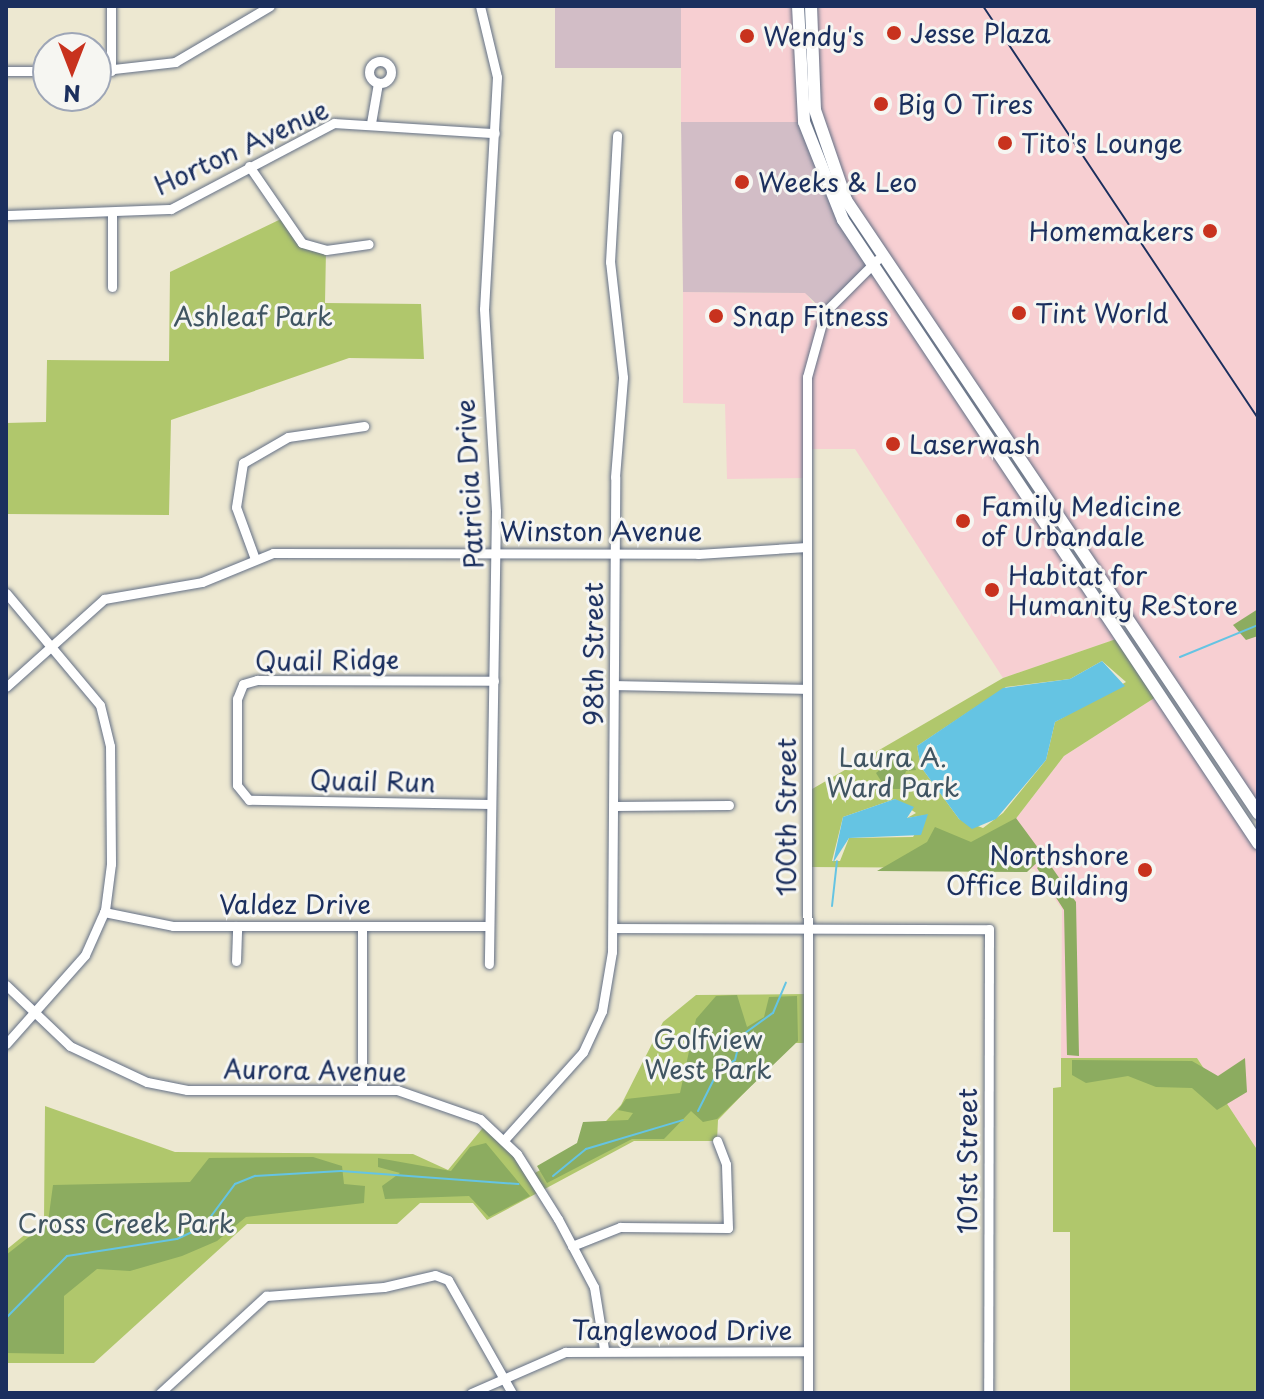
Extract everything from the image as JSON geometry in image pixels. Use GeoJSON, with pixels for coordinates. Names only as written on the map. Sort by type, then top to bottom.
{"type":"FeatureCollection","features":[{"type":"Feature","properties":{"kind":"main road"},"geometry":{"type":"LineString","coordinates":[[798,6],[807,138],[829,195],[871,264],[1258,843]]}},
{"type":"Feature","properties":{"kind":"main road"},"geometry":{"type":"LineString","coordinates":[[811,6],[820,131],[846,200],[1258,813]]}},
{"type":"Feature","properties":{"kind":"street"},"geometry":{"type":"LineString","coordinates":[[111,6],[111,32]]}},
{"type":"Feature","properties":{"kind":"street"},"geometry":{"type":"LineString","coordinates":[[112,71],[175,62],[270,6]]}},
{"type":"Feature","properties":{"kind":"street","name":"Patricia Drive"},"geometry":{"type":"LineString","coordinates":[[480,6],[496,48],[495,133],[484,309],[496,554],[489,964]]}},
{"type":"Feature","properties":{"kind":"street"},"geometry":{"type":"LineString","coordinates":[[6,71],[32,71]]}},
{"type":"Feature","properties":{"kind":"street"},"geometry":{"type":"LineString","coordinates":[[371,123],[378,83]]}},
{"type":"Feature","properties":{"kind":"street","name":"Horton Avenue"},"geometry":{"type":"LineString","coordinates":[[6,215],[112,215],[171,209],[325,125],[371,123],[495,133]]}},
{"type":"Feature","properties":{"kind":"street","name":"98th Street"},"geometry":{"type":"LineString","coordinates":[[504,1140],[583,1052],[609,978],[613,928],[616,554],[623,377],[610,242],[617,135]]}},
{"type":"Feature","properties":{"kind":"street"},"geometry":{"type":"LineString","coordinates":[[249,166],[302,243],[326,250],[369,244]]}},
{"type":"Feature","properties":{"kind":"street"},"geometry":{"type":"LineString","coordinates":[[112,215],[112,287]]}},
{"type":"Feature","properties":{"kind":"street","name":"100th Street"},"geometry":{"type":"LineString","coordinates":[[808,1393],[807,547],[812,344],[834,298],[883,256]]}},
{"type":"Feature","properties":{"kind":"street"},"geometry":{"type":"LineString","coordinates":[[255,559],[236,507],[243,463],[288,437],[364,426]]}},
{"type":"Feature","properties":{"kind":"street","name":"Winston Avenue"},"geometry":{"type":"LineString","coordinates":[[6,687],[50,644],[104,599],[202,582],[255,559],[290,551],[616,554],[807,547]]}},
{"type":"Feature","properties":{"kind":"street"},"geometry":{"type":"LineString","coordinates":[[6,593],[86,681],[108,732],[111,868],[104,912],[85,955],[35,1015],[6,1044]]}},
{"type":"Feature","properties":{"kind":"street","name":"Quail Ridge"},"geometry":{"type":"LineString","coordinates":[[256,802],[237,785],[238,692],[249,680],[494,681]]}},
{"type":"Feature","properties":{"kind":"street"},"geometry":{"type":"LineString","coordinates":[[616,685],[807,689]]}},
{"type":"Feature","properties":{"kind":"street","name":"Quail Run"},"geometry":{"type":"LineString","coordinates":[[256,802],[490,804]]}},
{"type":"Feature","properties":{"kind":"street"},"geometry":{"type":"LineString","coordinates":[[614,806],[729,805]]}},
{"type":"Feature","properties":{"kind":"street","name":"Valdez Drive"},"geometry":{"type":"LineString","coordinates":[[104,912],[173,926],[488,926]]}},
{"type":"Feature","properties":{"kind":"street"},"geometry":{"type":"LineString","coordinates":[[236,961],[237,926]]}},
{"type":"Feature","properties":{"kind":"street"},"geometry":{"type":"LineString","coordinates":[[362,926],[362,1090]]}},
{"type":"Feature","properties":{"kind":"street"},"geometry":{"type":"LineString","coordinates":[[613,928],[808,928]]}},
{"type":"Feature","properties":{"kind":"street","name":"101st Street"},"geometry":{"type":"LineString","coordinates":[[808,928],[989,929],[988,1393]]}},
{"type":"Feature","properties":{"kind":"street","name":"Aurora Avenue"},"geometry":{"type":"LineString","coordinates":[[6,985],[35,1015],[89,1059],[167,1087],[362,1090],[440,1099],[504,1140],[572,1246],[594,1287],[604,1349]]}},
{"type":"Feature","properties":{"kind":"street"},"geometry":{"type":"LineString","coordinates":[[572,1246],[620,1227],[728,1228],[726,1164],[717,1141]]}},
{"type":"Feature","properties":{"kind":"street"},"geometry":{"type":"LineString","coordinates":[[160,1393],[266,1296],[441,1275],[512,1393]]}},
{"type":"Feature","properties":{"kind":"street","name":"Tanglewood Drive"},"geometry":{"type":"LineString","coordinates":[[471,1393],[545,1355],[604,1349],[808,1351]]}},
{"type":"Feature","properties":{"kind":"shaded area"},"geometry":{"type":"Polygon","coordinates":[[[555,6],[681,6],[681,68],[555,68],[555,6]]]}},
{"type":"Feature","properties":{"kind":"shaded area"},"geometry":{"type":"Polygon","coordinates":[[[681,6],[798,6],[798,122],[681,122],[681,6]]]}},
{"type":"Feature","properties":{"kind":"shaded area"},"geometry":{"type":"Polygon","coordinates":[[[811,6],[1258,6],[1258,813],[846,200],[820,131],[811,6]]]}},
{"type":"Feature","properties":{"kind":"shaded area"},"geometry":{"type":"Polygon","coordinates":[[[681,122],[804,122],[871,264],[825,312],[805,293],[683,292],[681,122]]]}},
{"type":"Feature","properties":{"kind":"shaded area"},"geometry":{"type":"Polygon","coordinates":[[[871,264],[1122,637],[1003,678],[855,449],[807,449],[807,478],[727,479],[725,404],[683,403],[683,292],[806,293],[813,303],[834,298],[871,264]]]}},
{"type":"Feature","properties":{"kind":"shaded area"},"geometry":{"type":"Polygon","coordinates":[[[1159,695],[1258,843],[1258,1151],[1197,1058],[1061,1058],[1062,909],[1034,869],[978,868],[1064,756],[1159,695]]]}},
{"type":"Feature","properties":{"kind":"green space","name":"Ashleaf Park"},"geometry":{"type":"Polygon","coordinates":[[[281,219],[293,237],[326,250],[325,303],[421,304],[424,359],[349,358],[171,420],[169,515],[6,514],[6,423],[46,422],[47,360],[169,361],[170,272],[281,219]]]}},
{"type":"Feature","properties":{"kind":"green space"},"geometry":{"type":"Polygon","coordinates":[[[1258,609],[1258,636],[1246,640],[1233,625],[1258,609]]]}},
{"type":"Feature","properties":{"kind":"green space","name":"Laura A. Ward Park"},"geometry":{"type":"Polygon","coordinates":[[[1122,637],[1159,695],[1064,756],[978,868],[808,867],[807,792],[1003,678],[1122,637]],[[1102,661],[1070,679],[1006,687],[917,746],[921,767],[959,819],[983,828],[1003,813],[1046,760],[1055,722],[1126,682],[1102,661]],[[895,799],[843,817],[832,861],[840,861],[849,838],[913,837],[927,815],[907,818],[916,813],[895,799]]]}},
{"type":"Feature","properties":{"kind":"green space"},"geometry":{"type":"Polygon","coordinates":[[[900,753],[910,753],[916,770],[906,771],[900,789],[886,789],[876,773],[900,753]]]}},
{"type":"Feature","properties":{"kind":"green space"},"geometry":{"type":"Polygon","coordinates":[[[1016,818],[1044,856],[1027,872],[877,871],[927,842],[935,827],[971,842],[1016,818]]]}},
{"type":"Feature","properties":{"kind":"green space"},"geometry":{"type":"Polygon","coordinates":[[[1046,859],[1076,902],[1079,1056],[1067,1055],[1064,910],[1037,868],[1046,859]]]}},
{"type":"Feature","properties":{"kind":"green space","name":"Cross Creek Park"},"geometry":{"type":"Polygon","coordinates":[[[807,994],[808,1043],[792,1043],[718,1120],[717,1141],[634,1141],[487,1220],[473,1203],[420,1203],[397,1224],[247,1224],[94,1363],[6,1363],[6,1250],[44,1219],[45,1106],[175,1152],[413,1154],[448,1170],[486,1124],[531,1175],[580,1149],[621,1105],[663,1022],[696,995],[807,994]]]}},
{"type":"Feature","properties":{"kind":"green space","name":"Golfview West Park"},"geometry":{"type":"Polygon","coordinates":[[[737,995],[747,1027],[764,1017],[769,997],[797,996],[798,1041],[717,1119],[703,1122],[691,1111],[664,1139],[632,1139],[547,1183],[537,1166],[577,1143],[583,1122],[628,1120],[633,1113],[618,1110],[626,1099],[680,1093],[696,1019],[716,996],[737,995]]]}},
{"type":"Feature","properties":{"kind":"green space"},"geometry":{"type":"Polygon","coordinates":[[[1061,1058],[1197,1058],[1258,1151],[1258,1393],[1070,1393],[1070,1232],[1053,1232],[1053,1088],[1061,1087],[1061,1058]]]}},
{"type":"Feature","properties":{"kind":"green space"},"geometry":{"type":"Polygon","coordinates":[[[1245,1058],[1247,1092],[1217,1110],[1192,1088],[1156,1087],[1128,1076],[1086,1083],[1072,1075],[1072,1060],[1192,1061],[1218,1076],[1245,1058]]]}},
{"type":"Feature","properties":{"kind":"green space"},"geometry":{"type":"Polygon","coordinates":[[[486,1143],[530,1196],[489,1217],[469,1196],[385,1199],[382,1186],[400,1173],[378,1167],[378,1158],[451,1171],[470,1147],[486,1143]]]}},
{"type":"Feature","properties":{"kind":"green space"},"geometry":{"type":"Polygon","coordinates":[[[313,1157],[342,1166],[344,1184],[365,1186],[364,1203],[246,1217],[217,1241],[182,1256],[130,1271],[97,1269],[64,1296],[64,1354],[6,1353],[6,1255],[48,1222],[53,1185],[190,1182],[209,1158],[313,1157]]]}},
{"type":"Feature","properties":{"kind":"water"},"geometry":{"type":"Polygon","coordinates":[[[1102,661],[1125,686],[1055,722],[1046,760],[996,819],[972,829],[959,819],[921,767],[917,746],[1003,688],[1070,679],[1102,661]]]}},
{"type":"Feature","properties":{"kind":"water"},"geometry":{"type":"Polygon","coordinates":[[[895,799],[914,807],[907,818],[928,814],[921,835],[849,838],[833,863],[843,817],[895,799]]]}},
{"type":"Feature","properties":{"kind":"waterway"},"geometry":{"type":"LineString","coordinates":[[1180,657],[1258,625]]}},
{"type":"Feature","properties":{"kind":"waterway"},"geometry":{"type":"LineString","coordinates":[[832,906],[837,861]]}},
{"type":"Feature","properties":{"kind":"waterway"},"geometry":{"type":"LineString","coordinates":[[698,1111],[718,1071],[735,1060],[741,1036],[773,1013],[786,983]]}},
{"type":"Feature","properties":{"kind":"waterway"},"geometry":{"type":"LineString","coordinates":[[553,1176],[586,1149],[683,1120]]}},
{"type":"Feature","properties":{"kind":"waterway"},"geometry":{"type":"LineString","coordinates":[[6,1318],[67,1256],[177,1239],[203,1227],[235,1184],[255,1176],[341,1171],[519,1184]]}},
{"type":"Feature","properties":{"kind":"railway"},"geometry":{"type":"LineString","coordinates":[[983,6],[1258,418]]}},
{"type":"Feature","properties":{"kind":"place","name":"Jesse Plaza"},"geometry":{"type":"Point","coordinates":[894,33]}},
{"type":"Feature","properties":{"kind":"place","name":"Wendy's"},"geometry":{"type":"Point","coordinates":[747,36]}},
{"type":"Feature","properties":{"kind":"place","name":"Big O Tires"},"geometry":{"type":"Point","coordinates":[881,104]}},
{"type":"Feature","properties":{"kind":"place","name":"Tito's Lounge"},"geometry":{"type":"Point","coordinates":[1005,143]}},
{"type":"Feature","properties":{"kind":"place","name":"Weeks & Leo"},"geometry":{"type":"Point","coordinates":[742,182]}},
{"type":"Feature","properties":{"kind":"place","name":"Homemakers"},"geometry":{"type":"Point","coordinates":[1210,231]}},
{"type":"Feature","properties":{"kind":"place","name":"Tint World"},"geometry":{"type":"Point","coordinates":[1019,313]}},
{"type":"Feature","properties":{"kind":"place","name":"Snap Fitness"},"geometry":{"type":"Point","coordinates":[716,316]}},
{"type":"Feature","properties":{"kind":"place","name":"Laserwash"},"geometry":{"type":"Point","coordinates":[893,444]}},
{"type":"Feature","properties":{"kind":"place","name":"Family Medicine of Urbandale"},"geometry":{"type":"Point","coordinates":[963,521]}},
{"type":"Feature","properties":{"kind":"place","name":"Habitat for Humanity ReStore"},"geometry":{"type":"Point","coordinates":[992,590]}},
{"type":"Feature","properties":{"kind":"place","name":"Northshore Office Building"},"geometry":{"type":"Point","coordinates":[1145,870]}}]}
